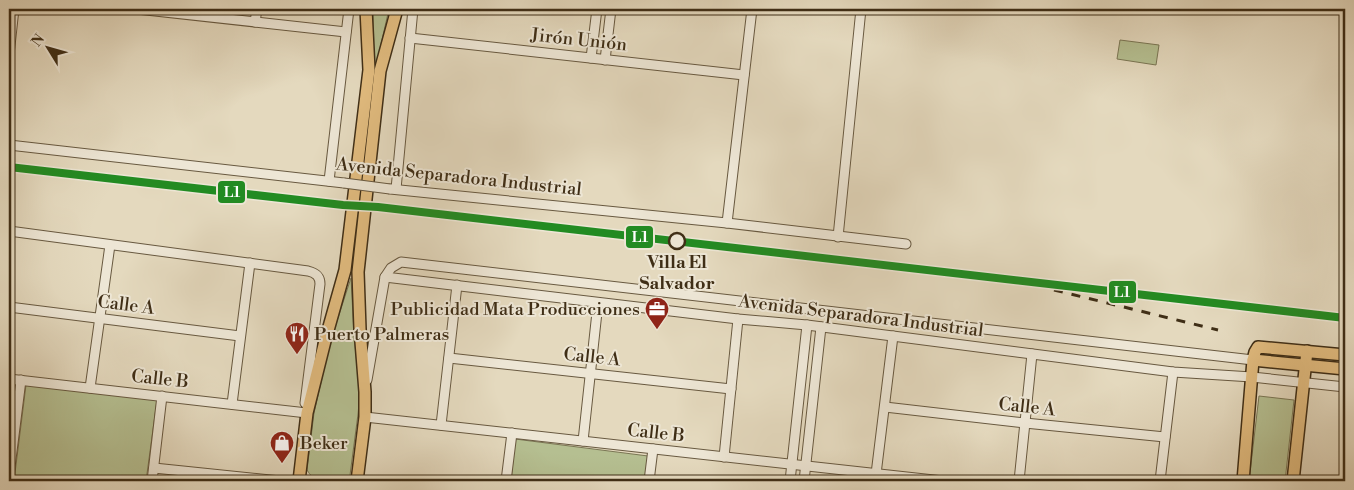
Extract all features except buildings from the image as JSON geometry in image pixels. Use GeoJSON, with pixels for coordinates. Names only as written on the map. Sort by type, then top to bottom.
{"type":"FeatureCollection","features":[{"type":"Feature","properties":{"kind":"main road"},"geometry":{"type":"LineString","coordinates":[[299,481],[305,413],[346,270],[369,70],[366,9]]}},
{"type":"Feature","properties":{"kind":"main road"},"geometry":{"type":"LineString","coordinates":[[356,481],[365,417],[358,272],[380,71],[397,9]]}},
{"type":"Feature","properties":{"kind":"main road"},"geometry":{"type":"LineString","coordinates":[[1243,481],[1252,376],[1255,352],[1258,347],[1345,355]]}},
{"type":"Feature","properties":{"kind":"main road"},"geometry":{"type":"LineString","coordinates":[[1292,481],[1307,351]]}},
{"type":"Feature","properties":{"kind":"main road","name":"Avenida Separadora Industrial"},"geometry":{"type":"LineString","coordinates":[[1254,360],[1345,369]]}},
{"type":"Feature","properties":{"kind":"street"},"geometry":{"type":"LineString","coordinates":[[9,55],[14,9]]}},
{"type":"Feature","properties":{"kind":"street"},"geometry":{"type":"LineString","coordinates":[[137,9],[186,11],[255,22],[346,32]]}},
{"type":"Feature","properties":{"kind":"street"},"geometry":{"type":"LineString","coordinates":[[255,22],[257,9]]}},
{"type":"Feature","properties":{"kind":"street"},"geometry":{"type":"LineString","coordinates":[[329,181],[349,9]]}},
{"type":"Feature","properties":{"kind":"street"},"geometry":{"type":"LineString","coordinates":[[393,189],[413,9]]}},
{"type":"Feature","properties":{"kind":"street"},"geometry":{"type":"LineString","coordinates":[[591,58],[597,9]]}},
{"type":"Feature","properties":{"kind":"street"},"geometry":{"type":"LineString","coordinates":[[605,60],[611,9]]}},
{"type":"Feature","properties":{"kind":"street"},"geometry":{"type":"LineString","coordinates":[[727,223],[752,9]]}},
{"type":"Feature","properties":{"kind":"street"},"geometry":{"type":"LineString","coordinates":[[838,237],[861,9]]}},
{"type":"Feature","properties":{"kind":"street","name":"Jirón Unión"},"geometry":{"type":"LineString","coordinates":[[410,38],[744,75]]}},
{"type":"Feature","properties":{"kind":"street","name":"Avenida Separadora Industrial"},"geometry":{"type":"LineString","coordinates":[[9,145],[393,189],[727,223],[906,244]]}},
{"type":"Feature","properties":{"kind":"street"},"geometry":{"type":"LineString","coordinates":[[9,231],[308,271],[318,275],[320,284],[305,413]]}},
{"type":"Feature","properties":{"kind":"street"},"geometry":{"type":"LineString","coordinates":[[90,388],[110,245]]}},
{"type":"Feature","properties":{"kind":"street","name":"Avenida Separadora Industrial"},"geometry":{"type":"LineString","coordinates":[[1254,360],[401,262],[391,268],[385,277],[738,319],[807,325],[1173,372],[1252,376],[1345,387]]}},
{"type":"Feature","properties":{"kind":"street"},"geometry":{"type":"LineString","coordinates":[[232,404],[250,263]]}},
{"type":"Feature","properties":{"kind":"street"},"geometry":{"type":"LineString","coordinates":[[365,392],[385,277]]}},
{"type":"Feature","properties":{"kind":"street"},"geometry":{"type":"LineString","coordinates":[[441,426],[457,285]]}},
{"type":"Feature","properties":{"kind":"street"},"geometry":{"type":"LineString","coordinates":[[583,441],[598,303]]}},
{"type":"Feature","properties":{"kind":"street","name":"Calle A"},"geometry":{"type":"LineString","coordinates":[[9,307],[240,336]]}},
{"type":"Feature","properties":{"kind":"street"},"geometry":{"type":"LineString","coordinates":[[724,457],[738,319]]}},
{"type":"Feature","properties":{"kind":"street"},"geometry":{"type":"LineString","coordinates":[[790,481],[807,325]]}},
{"type":"Feature","properties":{"kind":"street"},"geometry":{"type":"LineString","coordinates":[[804,481],[821,327]]}},
{"type":"Feature","properties":{"kind":"street"},"geometry":{"type":"LineString","coordinates":[[876,474],[893,336]]}},
{"type":"Feature","properties":{"kind":"street"},"geometry":{"type":"LineString","coordinates":[[1018,481],[1026,423],[1032,354]]}},
{"type":"Feature","properties":{"kind":"street","name":"Calle A"},"geometry":{"type":"LineString","coordinates":[[449,358],[731,389]]}},
{"type":"Feature","properties":{"kind":"street"},"geometry":{"type":"LineString","coordinates":[[1160,481],[1173,372]]}},
{"type":"Feature","properties":{"kind":"street","name":"Calle B"},"geometry":{"type":"LineString","coordinates":[[9,379],[305,413]]}},
{"type":"Feature","properties":{"kind":"street"},"geometry":{"type":"LineString","coordinates":[[9,475],[10,450],[21,380]]}},
{"type":"Feature","properties":{"kind":"street"},"geometry":{"type":"LineString","coordinates":[[152,481],[162,396]]}},
{"type":"Feature","properties":{"kind":"street","name":"Calle A"},"geometry":{"type":"LineString","coordinates":[[885,407],[1165,437]]}},
{"type":"Feature","properties":{"kind":"street","name":"Calle B"},"geometry":{"type":"LineString","coordinates":[[365,417],[944,481]]}},
{"type":"Feature","properties":{"kind":"street"},"geometry":{"type":"LineString","coordinates":[[506,481],[512,433]]}},
{"type":"Feature","properties":{"kind":"street"},"geometry":{"type":"LineString","coordinates":[[649,481],[653,449]]}},
{"type":"Feature","properties":{"kind":"street"},"geometry":{"type":"LineString","coordinates":[[154,468],[280,481]]}},
{"type":"Feature","properties":{"kind":"green space"},"geometry":{"type":"Polygon","coordinates":[[[373,9],[389,9],[373,79],[373,9]]]}},
{"type":"Feature","properties":{"kind":"green space"},"geometry":{"type":"Polygon","coordinates":[[[1120,40],[1159,45],[1156,65],[1117,59],[1120,40]]]}},
{"type":"Feature","properties":{"kind":"green space"},"geometry":{"type":"Polygon","coordinates":[[[351,278],[354,336],[360,393],[358,414],[350,475],[342,481],[330,481],[314,477],[307,470],[314,413],[330,342],[351,278]]]}},
{"type":"Feature","properties":{"kind":"green space"},"geometry":{"type":"Polygon","coordinates":[[[26,385],[157,400],[146,481],[14,481],[26,385]]]}},
{"type":"Feature","properties":{"kind":"green space"},"geometry":{"type":"Polygon","coordinates":[[[1259,396],[1294,400],[1285,481],[1249,481],[1259,396]]]}},
{"type":"Feature","properties":{"kind":"green space"},"geometry":{"type":"Polygon","coordinates":[[[515,439],[648,456],[645,481],[511,481],[515,439]]]}},
{"type":"Feature","properties":{"kind":"railway"},"geometry":{"type":"LineString","coordinates":[[1054,290],[1218,330]]}},
{"type":"Feature","properties":{"kind":"transit line","name":"L1"},"geometry":{"type":"LineString","coordinates":[[9,167],[343,205],[378,207],[1345,318]]}},
{"type":"Feature","properties":{"kind":"place","name":"Villa El Salvador"},"geometry":{"type":"Point","coordinates":[677,241]}},
{"type":"Feature","properties":{"kind":"place","name":"Publicidad Mata Producciones"},"geometry":{"type":"Point","coordinates":[657,330]}},
{"type":"Feature","properties":{"kind":"place","name":"Puerto Palmeras"},"geometry":{"type":"Point","coordinates":[297,355]}},
{"type":"Feature","properties":{"kind":"place","name":"Beker"},"geometry":{"type":"Point","coordinates":[282,464]}}]}
